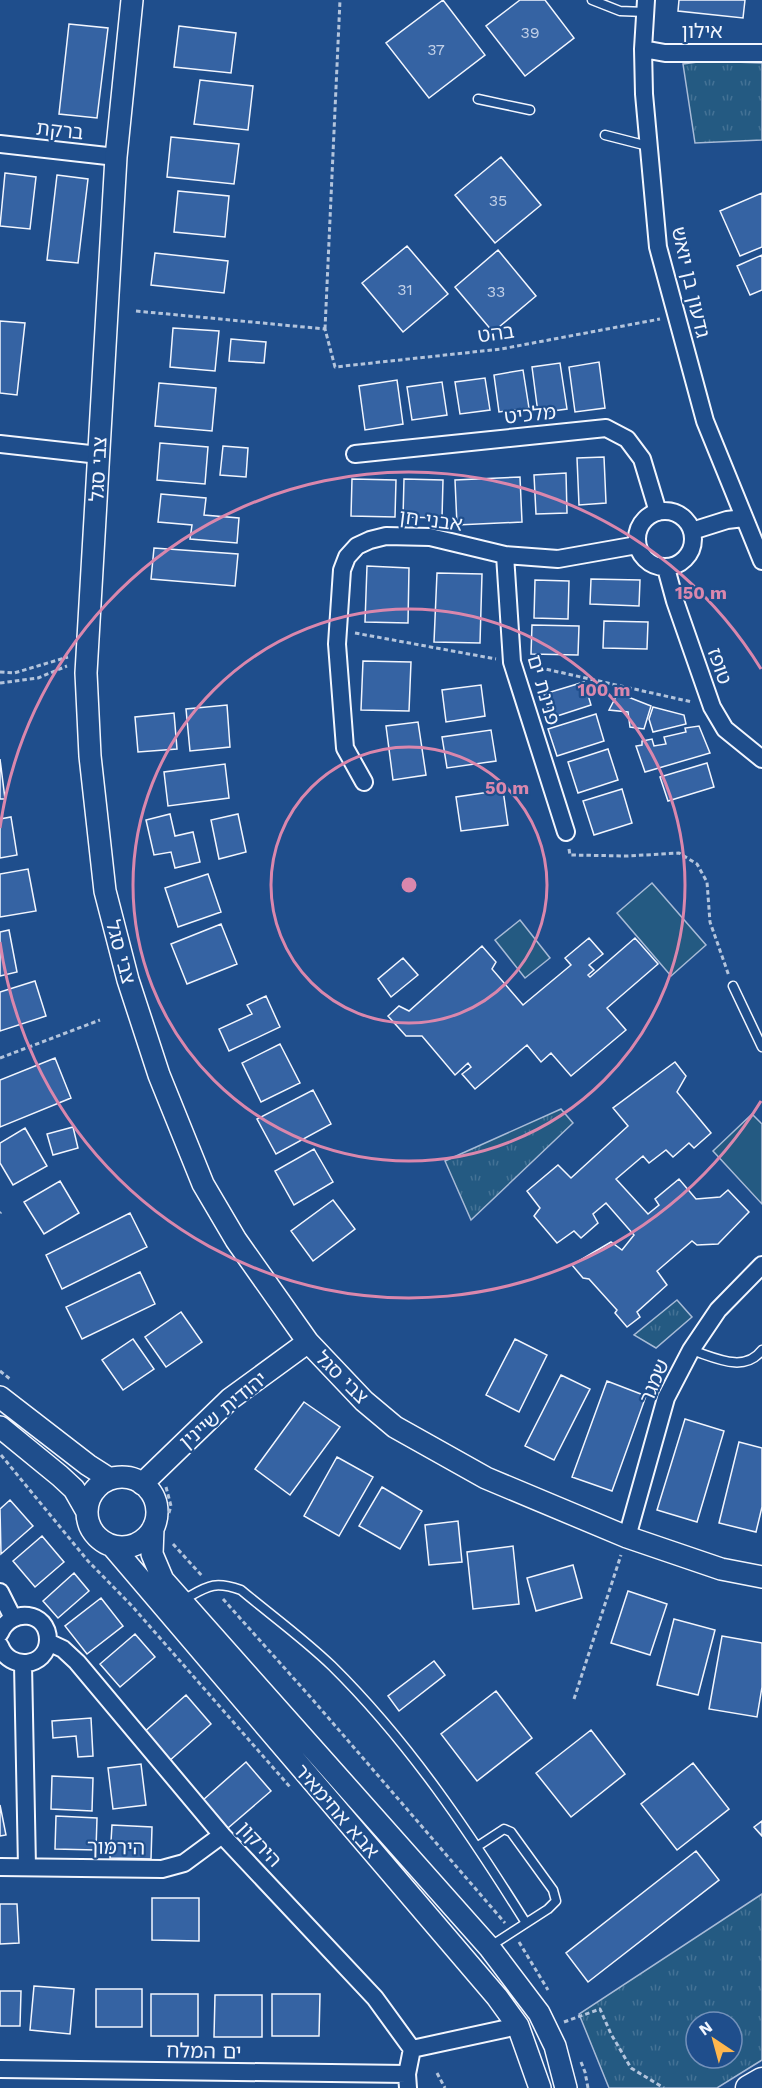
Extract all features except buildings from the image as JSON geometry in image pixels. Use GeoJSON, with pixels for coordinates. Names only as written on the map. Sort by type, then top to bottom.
{"type":"FeatureCollection","features":[{"type":"Feature","properties":{"kind":"main road"},"geometry":{"type":"LineString","coordinates":[[748,2088],[762,2080]]}},
{"type":"Feature","properties":{"kind":"street","name":"צבי סגל"},"geometry":{"type":"LineString","coordinates":[[132,0],[116,158],[86,674],[90,756],[105,891],[128,980],[159,1075],[203,1184],[236,1240],[308,1342],[364,1401],[395,1427],[486,1478],[625,1544],[721,1569],[762,1577]]}},
{"type":"Feature","properties":{"kind":"street","name":"גדעון בן יואש"},"geometry":{"type":"LineString","coordinates":[[645,6],[644,94],[658,247],[705,421],[762,561]]}},
{"type":"Feature","properties":{"kind":"street","name":"אילון"},"geometry":{"type":"LineString","coordinates":[[643,49],[665,53],[762,53]]}},
{"type":"Feature","properties":{"kind":"street","name":"ברקת"},"geometry":{"type":"LineString","coordinates":[[0,144],[116,158]]}},
{"type":"Feature","properties":{"kind":"street","name":"מלכיט"},"geometry":{"type":"LineString","coordinates":[[355,454],[606,428],[627,439],[642,459],[658,512]]}},
{"type":"Feature","properties":{"kind":"street"},"geometry":{"type":"LineString","coordinates":[[0,444],[99,455]]}},
{"type":"Feature","properties":{"kind":"street"},"geometry":{"type":"LineString","coordinates":[[666,511],[682,517],[692,531],[692,548],[688,556],[675,566],[666,568],[650,564],[644,559],[637,545],[638,528],[643,521],[658,512],[666,511]]}},
{"type":"Feature","properties":{"kind":"street"},"geometry":{"type":"LineString","coordinates":[[692,531],[727,520],[744,518]]}},
{"type":"Feature","properties":{"kind":"street","name":"אבני חן"},"geometry":{"type":"LineString","coordinates":[[364,782],[345,748],[337,644],[342,570],[347,557],[357,546],[386,536],[430,537],[505,555],[558,559],[637,545]]}},
{"type":"Feature","properties":{"kind":"street","name":"פנינת ים"},"geometry":{"type":"LineString","coordinates":[[505,555],[512,662],[566,832]]}},
{"type":"Feature","properties":{"kind":"street","name":"טופז"},"geometry":{"type":"LineString","coordinates":[[666,568],[675,601],[712,707],[724,729],[762,759]]}},
{"type":"Feature","properties":{"kind":"street","name":"שמגר"},"geometry":{"type":"LineString","coordinates":[[625,1544],[666,1398],[691,1350],[718,1310],[762,1265]]}},
{"type":"Feature","properties":{"kind":"street","name":"יהודית שיינין"},"geometry":{"type":"LineString","coordinates":[[142,1484],[230,1399],[308,1342]]}},
{"type":"Feature","properties":{"kind":"street"},"geometry":{"type":"LineString","coordinates":[[0,1397],[88,1465],[110,1479]]}},
{"type":"Feature","properties":{"kind":"street"},"geometry":{"type":"LineString","coordinates":[[0,1427],[74,1489],[86,1510],[89,1527],[96,1537],[113,1547],[127,1547],[136,1545],[149,1535],[163,1530],[150,1491],[142,1484],[128,1478],[110,1479],[100,1484],[93,1493],[86,1510]]}},
{"type":"Feature","properties":{"kind":"street","name":"אבא אחימאיר"},"geometry":{"type":"LineString","coordinates":[[163,1530],[152,1554],[163,1580],[489,1947],[539,2013],[555,2046],[566,2088]]}},
{"type":"Feature","properties":{"kind":"street","name":"אבא אחימאיר"},"geometry":{"type":"LineString","coordinates":[[113,1547],[496,1997],[518,2026],[540,2088]]}},
{"type":"Feature","properties":{"kind":"street"},"geometry":{"type":"LineString","coordinates":[[0,1592],[13,1618]]}},
{"type":"Feature","properties":{"kind":"street"},"geometry":{"type":"LineString","coordinates":[[0,1633],[7,1622],[13,1618],[27,1616],[40,1622],[48,1642],[46,1649],[37,1660],[23,1664],[9,1660],[0,1646]]}},
{"type":"Feature","properties":{"kind":"street","name":"הירקון"},"geometry":{"type":"LineString","coordinates":[[48,1642],[63,1648],[77,1662],[222,1835],[375,1998],[412,2049]]}},
{"type":"Feature","properties":{"kind":"street"},"geometry":{"type":"LineString","coordinates":[[23,1664],[27,1867]]}},
{"type":"Feature","properties":{"kind":"street","name":"הירמוך"},"geometry":{"type":"LineString","coordinates":[[0,1867],[162,1869],[184,1863],[222,1835]]}},
{"type":"Feature","properties":{"kind":"street"},"geometry":{"type":"LineString","coordinates":[[408,2081],[412,2049],[518,2026]]}},
{"type":"Feature","properties":{"kind":"street","name":"ים המלח"},"geometry":{"type":"LineString","coordinates":[[0,2069],[408,2081]]}},
{"type":"Feature","properties":{"kind":"lane"},"geometry":{"type":"LineString","coordinates":[[592,0],[620,11],[645,6]]}},
{"type":"Feature","properties":{"kind":"lane"},"geometry":{"type":"LineString","coordinates":[[478,99],[530,111]]}},
{"type":"Feature","properties":{"kind":"lane"},"geometry":{"type":"LineString","coordinates":[[605,135],[648,146]]}},
{"type":"Feature","properties":{"kind":"lane"},"geometry":{"type":"LineString","coordinates":[[733,986],[762,1047]]}},
{"type":"Feature","properties":{"kind":"lane"},"geometry":{"type":"LineString","coordinates":[[691,1350],[740,1364],[756,1358],[762,1350]]}},
{"type":"Feature","properties":{"kind":"lane"},"geometry":{"type":"LineString","coordinates":[[181,1601],[211,1585],[224,1584],[241,1590],[331,1666],[400,1741],[478,1846],[526,1923]]}},
{"type":"Feature","properties":{"kind":"lane"},"geometry":{"type":"LineString","coordinates":[[478,1846],[504,1828],[511,1832],[553,1890],[556,1901],[548,1910],[489,1947]]}},
{"type":"Feature","properties":{"kind":"path"},"geometry":{"type":"LineString","coordinates":[[136,311],[325,329],[340,0]]}},
{"type":"Feature","properties":{"kind":"path","name":"בהט"},"geometry":{"type":"LineString","coordinates":[[325,329],[335,367],[501,349],[660,319]]}},
{"type":"Feature","properties":{"kind":"path"},"geometry":{"type":"LineString","coordinates":[[0,672],[14,672],[69,657]]}},
{"type":"Feature","properties":{"kind":"path"},"geometry":{"type":"LineString","coordinates":[[0,683],[38,678],[69,665]]}},
{"type":"Feature","properties":{"kind":"path"},"geometry":{"type":"LineString","coordinates":[[566,832],[570,855],[628,856],[679,853],[697,864],[707,882],[710,922],[733,986]]}},
{"type":"Feature","properties":{"kind":"path"},"geometry":{"type":"LineString","coordinates":[[0,1058],[100,1020]]}},
{"type":"Feature","properties":{"kind":"path"},"geometry":{"type":"LineString","coordinates":[[0,1454],[88,1561],[132,1606],[294,1792]]}},
{"type":"Feature","properties":{"kind":"path"},"geometry":{"type":"LineString","coordinates":[[165,1482],[171,1506],[163,1530],[513,1932],[552,1997]]}},
{"type":"Feature","properties":{"kind":"path"},"geometry":{"type":"LineString","coordinates":[[574,1698],[625,1544]]}},
{"type":"Feature","properties":{"kind":"path"},"geometry":{"type":"LineString","coordinates":[[564,2022],[600,2009],[611,2034],[631,2068],[664,2088]]}},
{"type":"Feature","properties":{"kind":"path"},"geometry":{"type":"LineString","coordinates":[[561,2014],[568,2032]]}},
{"type":"Feature","properties":{"kind":"path"},"geometry":{"type":"LineString","coordinates":[[581,2062],[588,2088]]}},
{"type":"Feature","properties":{"kind":"path"},"geometry":{"type":"LineString","coordinates":[[436,2073],[445,2088]]}},
{"type":"Feature","properties":{"kind":"green space"},"geometry":{"type":"Polygon","coordinates":[[[705,61],[762,63],[762,140],[695,143],[683,64],[705,61]]]}},
{"type":"Feature","properties":{"kind":"green space"},"geometry":{"type":"Polygon","coordinates":[[[652,883],[706,945],[671,976],[617,913],[652,883]]]}},
{"type":"Feature","properties":{"kind":"green space"},"geometry":{"type":"Polygon","coordinates":[[[520,920],[550,958],[525,978],[495,940],[520,920]]]}},
{"type":"Feature","properties":{"kind":"green space"},"geometry":{"type":"Polygon","coordinates":[[[561,1109],[573,1123],[471,1220],[445,1161],[561,1109]]]}},
{"type":"Feature","properties":{"kind":"green space"},"geometry":{"type":"Polygon","coordinates":[[[752,1114],[762,1124],[762,1204],[713,1151],[752,1114]]]}},
{"type":"Feature","properties":{"kind":"green space"},"geometry":{"type":"Polygon","coordinates":[[[677,1300],[692,1317],[656,1348],[634,1335],[677,1300]]]}},
{"type":"Feature","properties":{"kind":"green space"},"geometry":{"type":"Polygon","coordinates":[[[762,1894],[762,2060],[717,2088],[609,2088],[579,2014],[762,1894]]]}}]}
